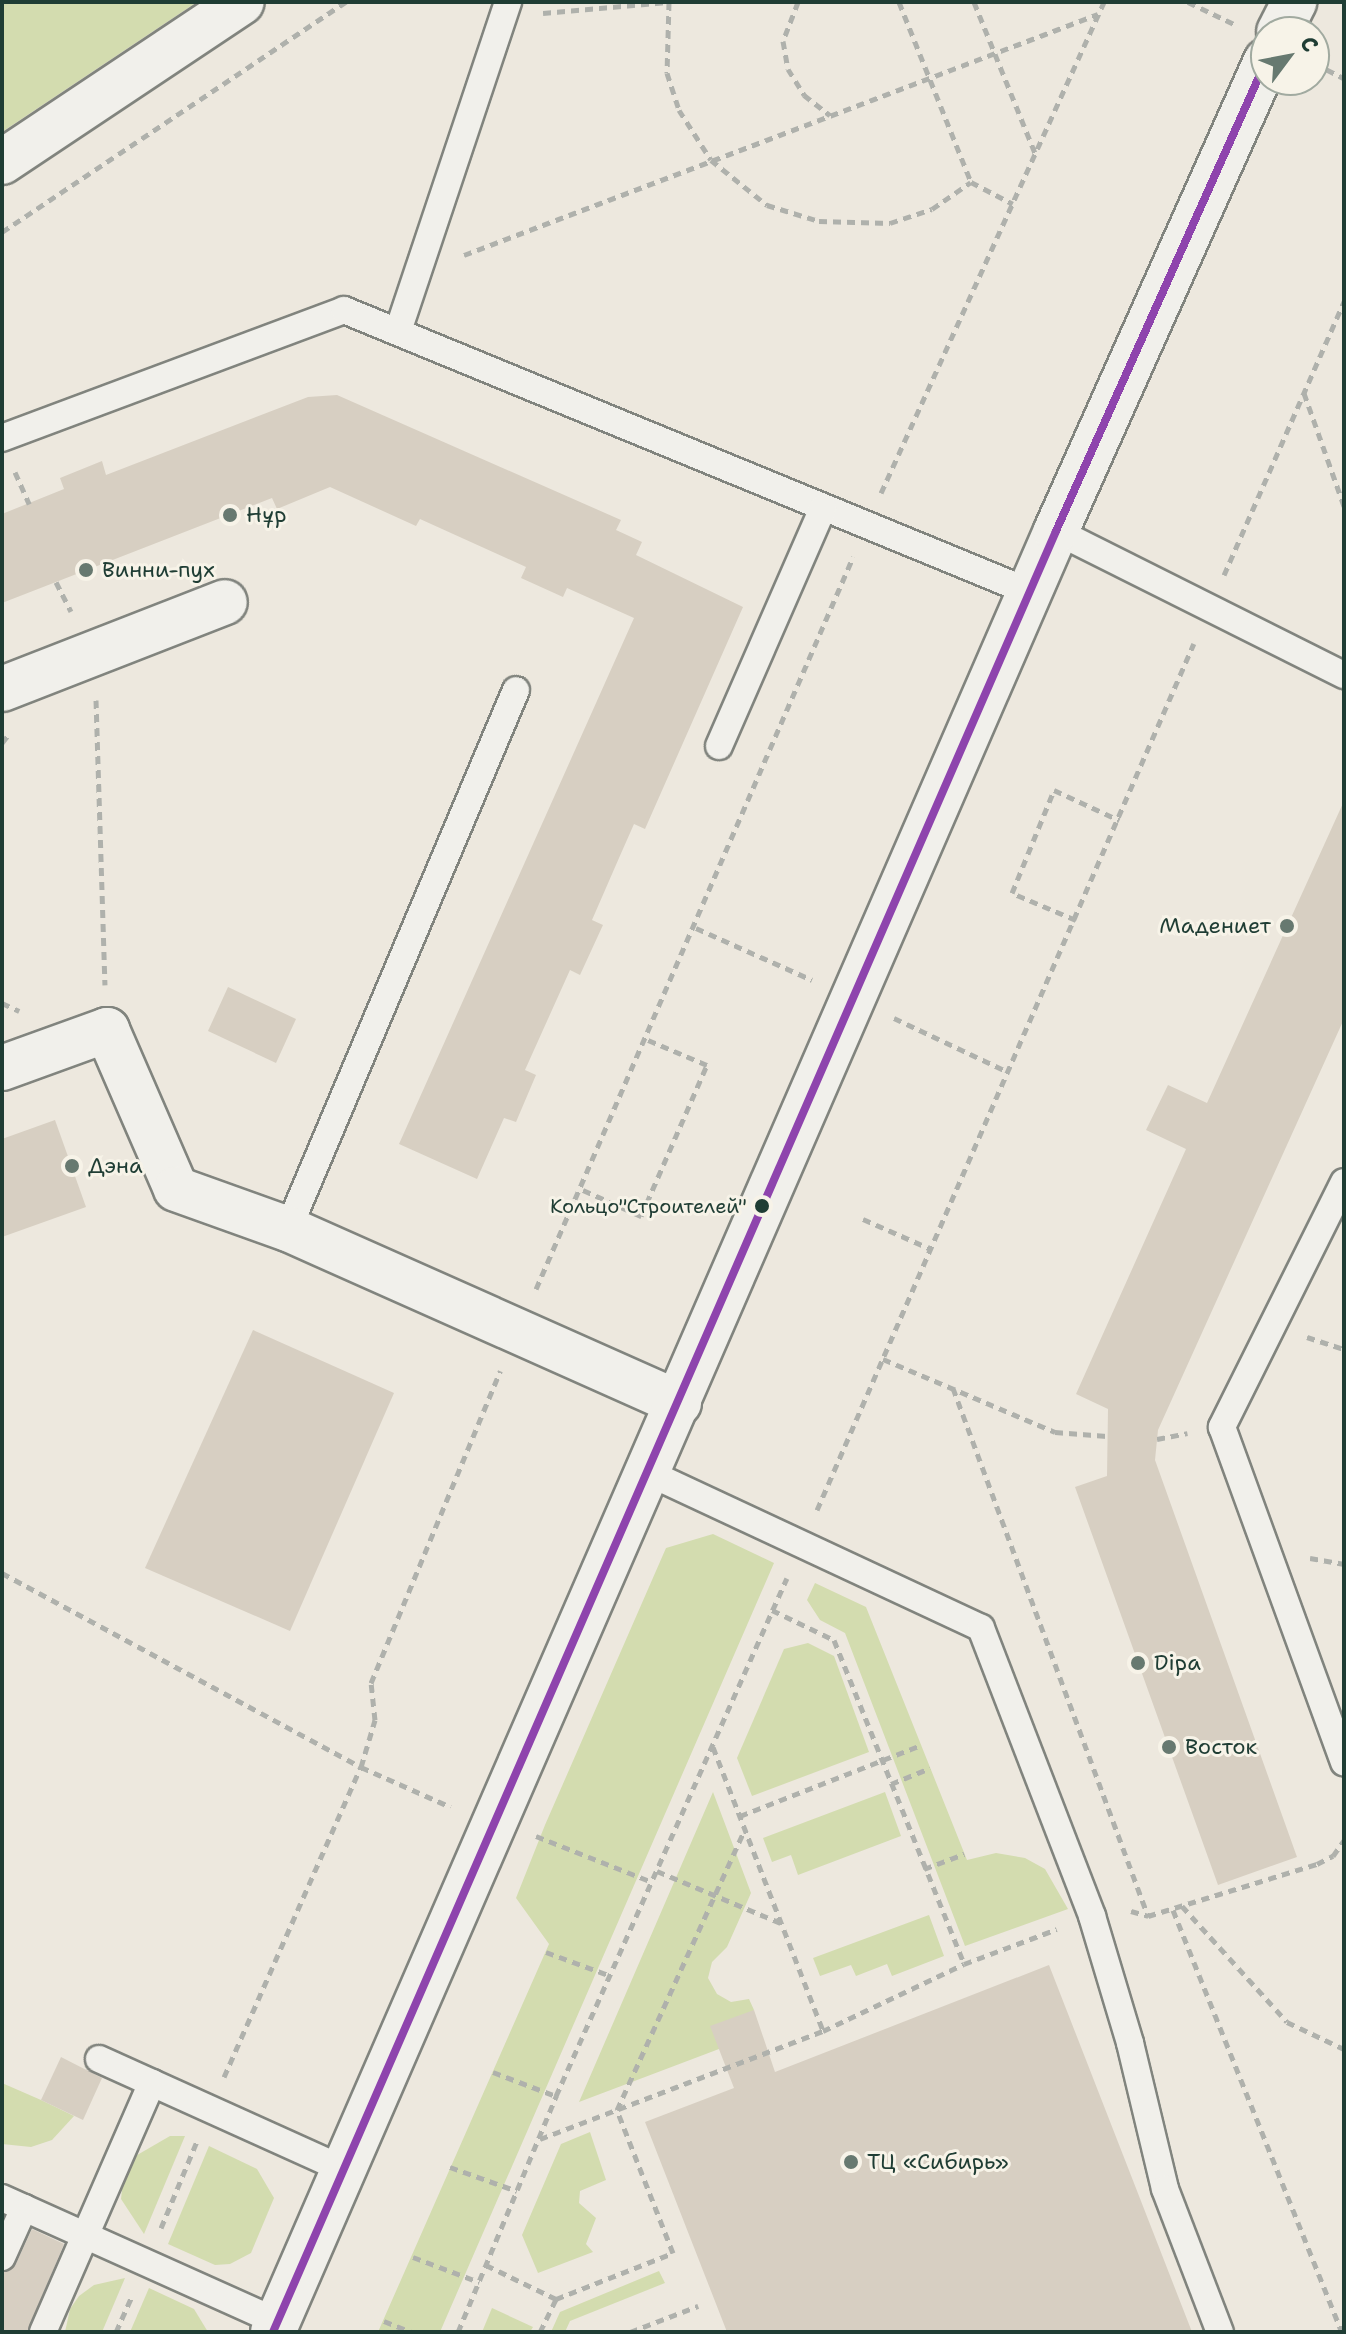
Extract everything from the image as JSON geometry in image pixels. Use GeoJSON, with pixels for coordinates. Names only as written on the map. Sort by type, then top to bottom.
{"type":"FeatureCollection","features":[{"type":"Feature","properties":{"kind":"street"},"geometry":{"type":"LineString","coordinates":[[2,162],[242,2]]}},
{"type":"Feature","properties":{"kind":"street"},"geometry":{"type":"LineString","coordinates":[[276,2327],[1250,84]]}},
{"type":"Feature","properties":{"kind":"street"},"geometry":{"type":"LineString","coordinates":[[2,689],[225,602]]}},
{"type":"Feature","properties":{"kind":"street"},"geometry":{"type":"LineString","coordinates":[[2,1068],[107,1030],[176,1189],[288,1229],[679,1403]]}},
{"type":"Feature","properties":{"kind":"lane"},"geometry":{"type":"LineString","coordinates":[[398,331],[507,6]]}},
{"type":"Feature","properties":{"kind":"lane"},"geometry":{"type":"LineString","coordinates":[[2,438],[344,310],[1030,592]]}},
{"type":"Feature","properties":{"kind":"lane"},"geometry":{"type":"LineString","coordinates":[[719,746],[823,508]]}},
{"type":"Feature","properties":{"kind":"lane"},"geometry":{"type":"LineString","coordinates":[[1056,531],[1344,675]]}},
{"type":"Feature","properties":{"kind":"lane"},"geometry":{"type":"LineString","coordinates":[[288,1229],[516,690]]}},
{"type":"Feature","properties":{"kind":"lane"},"geometry":{"type":"LineString","coordinates":[[1344,1182],[1222,1427],[1344,1762]]}},
{"type":"Feature","properties":{"kind":"lane"},"geometry":{"type":"LineString","coordinates":[[649,1473],[981,1628],[1092,1916],[1130,2043],[1165,2189],[1220,2332]]}},
{"type":"Feature","properties":{"kind":"lane"},"geometry":{"type":"LineString","coordinates":[[99,2059],[343,2169]]}},
{"type":"Feature","properties":{"kind":"lane"},"geometry":{"type":"LineString","coordinates":[[43,2332],[152,2083]]}},
{"type":"Feature","properties":{"kind":"lane"},"geometry":{"type":"LineString","coordinates":[[2,2257],[13,2203],[146,2263],[276,2327]]}},
{"type":"Feature","properties":{"kind":"path"},"geometry":{"type":"LineString","coordinates":[[2,232],[346,2]]}},
{"type":"Feature","properties":{"kind":"path"},"geometry":{"type":"LineString","coordinates":[[507,6],[560,14],[670,2],[667,73],[679,110],[711,160],[767,205],[819,221],[890,223],[932,209],[971,182]]}},
{"type":"Feature","properties":{"kind":"path"},"geometry":{"type":"LineString","coordinates":[[798,2],[783,41],[788,69],[804,95],[830,115]]}},
{"type":"Feature","properties":{"kind":"path"},"geometry":{"type":"LineString","coordinates":[[899,2],[971,182],[1013,204]]}},
{"type":"Feature","properties":{"kind":"path"},"geometry":{"type":"LineString","coordinates":[[974,2],[1035,154]]}},
{"type":"Feature","properties":{"kind":"path"},"geometry":{"type":"LineString","coordinates":[[116,2332],[210,2109],[361,1767],[375,1720],[371,1683],[517,1330],[583,1190],[866,527],[1104,2]]}},
{"type":"Feature","properties":{"kind":"path"},"geometry":{"type":"LineString","coordinates":[[1188,2],[1250,16]]}},
{"type":"Feature","properties":{"kind":"path"},"geometry":{"type":"LineString","coordinates":[[418,273],[1099,13]]}},
{"type":"Feature","properties":{"kind":"path"},"geometry":{"type":"LineString","coordinates":[[458,2332],[556,2096],[803,1544],[1006,1071],[1076,920],[1344,301]]}},
{"type":"Feature","properties":{"kind":"path"},"geometry":{"type":"LineString","coordinates":[[1304,392],[1344,506]]}},
{"type":"Feature","properties":{"kind":"path"},"geometry":{"type":"LineString","coordinates":[[94,654],[107,1030]]}},
{"type":"Feature","properties":{"kind":"path"},"geometry":{"type":"LineString","coordinates":[[1076,920],[1012,893],[1054,790],[1119,820]]}},
{"type":"Feature","properties":{"kind":"path"},"geometry":{"type":"LineString","coordinates":[[696,928],[805,977]]}},
{"type":"Feature","properties":{"kind":"path"},"geometry":{"type":"LineString","coordinates":[[902,1021],[1006,1071]]}},
{"type":"Feature","properties":{"kind":"path"},"geometry":{"type":"LineString","coordinates":[[583,1190],[641,1216],[707,1065],[648,1040]]}},
{"type":"Feature","properties":{"kind":"path"},"geometry":{"type":"LineString","coordinates":[[863,1219],[931,1249]]}},
{"type":"Feature","properties":{"kind":"path"},"geometry":{"type":"LineString","coordinates":[[883,1359],[1055,1432],[1107,1436]]}},
{"type":"Feature","properties":{"kind":"path"},"geometry":{"type":"LineString","coordinates":[[953,1388],[1148,1916]]}},
{"type":"Feature","properties":{"kind":"path"},"geometry":{"type":"LineString","coordinates":[[2,1573],[361,1767],[652,1882]]}},
{"type":"Feature","properties":{"kind":"path"},"geometry":{"type":"LineString","coordinates":[[772,1610],[834,1640],[964,1964]]}},
{"type":"Feature","properties":{"kind":"path"},"geometry":{"type":"LineString","coordinates":[[740,1816],[921,1745]]}},
{"type":"Feature","properties":{"kind":"path"},"geometry":{"type":"LineString","coordinates":[[712,1746],[823,2031]]}},
{"type":"Feature","properties":{"kind":"path"},"geometry":{"type":"LineString","coordinates":[[891,1784],[930,1768]]}},
{"type":"Feature","properties":{"kind":"path"},"geometry":{"type":"LineString","coordinates":[[540,2332],[556,2299],[673,2253],[617,2110],[745,1829]]}},
{"type":"Feature","properties":{"kind":"path"},"geometry":{"type":"LineString","coordinates":[[539,2139],[823,2031],[964,1964],[1092,1916],[1119,1908],[1148,1916],[1173,1910],[1317,1864],[1333,1856],[1344,1840]]}},
{"type":"Feature","properties":{"kind":"path"},"geometry":{"type":"LineString","coordinates":[[924,1869],[964,1854]]}},
{"type":"Feature","properties":{"kind":"path"},"geometry":{"type":"LineString","coordinates":[[657,1871],[781,1923]]}},
{"type":"Feature","properties":{"kind":"path"},"geometry":{"type":"LineString","coordinates":[[1182,1906],[1287,2022],[1344,2049]]}},
{"type":"Feature","properties":{"kind":"path"},"geometry":{"type":"LineString","coordinates":[[1173,1910],[1342,2332]]}},
{"type":"Feature","properties":{"kind":"path"},"geometry":{"type":"LineString","coordinates":[[546,1952],[611,1976]]}},
{"type":"Feature","properties":{"kind":"path"},"geometry":{"type":"LineString","coordinates":[[493,2072],[556,2096]]}},
{"type":"Feature","properties":{"kind":"path"},"geometry":{"type":"LineString","coordinates":[[450,2167],[517,2191]]}},
{"type":"Feature","properties":{"kind":"path"},"geometry":{"type":"LineString","coordinates":[[413,2257],[479,2282]]}},
{"type":"Feature","properties":{"kind":"path"},"geometry":{"type":"LineString","coordinates":[[486,2265],[556,2299]]}},
{"type":"Feature","properties":{"kind":"path"},"geometry":{"type":"LineString","coordinates":[[630,2332],[698,2306]]}},
{"type":"Feature","properties":{"kind":"path"},"geometry":{"type":"LineString","coordinates":[[384,2321],[411,2332]]}},
{"type":"Feature","properties":{"kind":"green space"},"geometry":{"type":"Polygon","coordinates":[[[2,2],[197,2],[2,132],[2,2]]]}},
{"type":"Feature","properties":{"kind":"green space"},"geometry":{"type":"Polygon","coordinates":[[[713,1534],[774,1563],[440,2332],[378,2332],[549,1944],[516,1898],[545,1825],[666,1548],[713,1534]]]}},
{"type":"Feature","properties":{"kind":"green space"},"geometry":{"type":"Polygon","coordinates":[[[815,1583],[866,1607],[967,1860],[996,1853],[1025,1858],[1045,1869],[1068,1909],[965,1946],[845,1633],[820,1620],[807,1600],[815,1583]]]}},
{"type":"Feature","properties":{"kind":"green space"},"geometry":{"type":"Polygon","coordinates":[[[808,1643],[834,1656],[869,1752],[752,1796],[737,1758],[784,1649],[808,1643]]]}},
{"type":"Feature","properties":{"kind":"green space"},"geometry":{"type":"Polygon","coordinates":[[[713,1792],[751,1893],[727,1947],[712,1962],[708,1978],[717,1994],[731,2002],[749,1999],[754,2010],[719,2049],[579,2102],[713,1792]]]}},
{"type":"Feature","properties":{"kind":"green space"},"geometry":{"type":"Polygon","coordinates":[[[885,1792],[901,1836],[798,1875],[791,1855],[772,1862],[763,1838],[885,1792]]]}},
{"type":"Feature","properties":{"kind":"green space"},"geometry":{"type":"Polygon","coordinates":[[[929,1915],[944,1956],[892,1976],[887,1964],[856,1976],[851,1965],[820,1976],[813,1958],[929,1915]]]}},
{"type":"Feature","properties":{"kind":"green space"},"geometry":{"type":"Polygon","coordinates":[[[2,2083],[74,2116],[52,2140],[31,2147],[2,2144],[2,2083]]]}},
{"type":"Feature","properties":{"kind":"green space"},"geometry":{"type":"Polygon","coordinates":[[[590,2132],[606,2180],[580,2191],[579,2203],[596,2218],[586,2244],[593,2252],[538,2273],[522,2235],[561,2144],[590,2132]]]}},
{"type":"Feature","properties":{"kind":"green space"},"geometry":{"type":"Polygon","coordinates":[[[170,2136],[185,2136],[144,2234],[121,2199],[123,2180],[132,2158],[170,2136]]]}},
{"type":"Feature","properties":{"kind":"green space"},"geometry":{"type":"Polygon","coordinates":[[[209,2146],[257,2169],[274,2198],[251,2253],[230,2264],[215,2265],[168,2244],[209,2146]]]}},
{"type":"Feature","properties":{"kind":"green space"},"geometry":{"type":"Polygon","coordinates":[[[659,2271],[665,2283],[570,2321],[565,2332],[551,2332],[560,2312],[659,2271]]]}},
{"type":"Feature","properties":{"kind":"green space"},"geometry":{"type":"Polygon","coordinates":[[[125,2278],[102,2332],[65,2332],[70,2309],[79,2296],[94,2285],[125,2278]]]}},
{"type":"Feature","properties":{"kind":"green space"},"geometry":{"type":"Polygon","coordinates":[[[149,2288],[194,2309],[208,2332],[130,2332],[149,2288]]]}},
{"type":"Feature","properties":{"kind":"green space"},"geometry":{"type":"Polygon","coordinates":[[[492,2308],[533,2327],[530,2332],[482,2332],[492,2308]]]}},
{"type":"Feature","properties":{"kind":"building"},"geometry":{"type":"Polygon","coordinates":[[[337,395],[621,520],[616,530],[642,542],[636,555],[743,607],[645,829],[634,824],[592,920],[603,925],[580,975],[570,970],[525,1070],[536,1075],[516,1122],[504,1118],[477,1179],[399,1144],[634,618],[567,588],[563,597],[521,578],[526,567],[420,519],[416,526],[330,487],[277,509],[272,498],[2,603],[2,514],[64,489],[60,478],[102,461],[106,475],[308,397],[337,395]]]}},
{"type":"Feature","properties":{"kind":"building"},"geometry":{"type":"Polygon","coordinates":[[[1344,801],[1344,1019],[1158,1430],[1155,1460],[1297,1857],[1218,1885],[1075,1487],[1107,1476],[1108,1409],[1076,1394],[1186,1149],[1146,1130],[1168,1085],[1207,1103],[1344,801]]]}},
{"type":"Feature","properties":{"kind":"building"},"geometry":{"type":"Polygon","coordinates":[[[228,987],[296,1019],[276,1063],[208,1031],[228,987]]]}},
{"type":"Feature","properties":{"kind":"building"},"geometry":{"type":"Polygon","coordinates":[[[55,1120],[86,1207],[2,1237],[2,1139],[55,1120]]]}},
{"type":"Feature","properties":{"kind":"building"},"geometry":{"type":"Polygon","coordinates":[[[253,1330],[394,1393],[290,1631],[145,1568],[253,1330]]]}},
{"type":"Feature","properties":{"kind":"building","name":"ТЦ «Сибирь»"},"geometry":{"type":"Polygon","coordinates":[[[1049,1965],[1192,2332],[727,2332],[645,2122],[734,2088],[710,2026],[754,2010],[775,2072],[1049,1965]]]}},
{"type":"Feature","properties":{"kind":"building"},"geometry":{"type":"Polygon","coordinates":[[[61,2057],[102,2078],[83,2120],[41,2100],[61,2057]]]}},
{"type":"Feature","properties":{"kind":"building"},"geometry":{"type":"Polygon","coordinates":[[[32,2229],[64,2244],[27,2332],[2,2332],[2,2273],[16,2264],[32,2229]]]}},
{"type":"Feature","properties":{"kind":"transit line"},"geometry":{"type":"LineString","coordinates":[[273,2332],[1056,531],[1250,96]]}},
{"type":"Feature","properties":{"kind":"place","name":"Нұр"},"geometry":{"type":"Point","coordinates":[230,515]}},
{"type":"Feature","properties":{"kind":"place","name":"Винни-пух"},"geometry":{"type":"Point","coordinates":[86,570]}},
{"type":"Feature","properties":{"kind":"place","name":"Мадениет"},"geometry":{"type":"Point","coordinates":[1287,926]}},
{"type":"Feature","properties":{"kind":"place","name":"Дэна"},"geometry":{"type":"Point","coordinates":[72,1166]}},
{"type":"Feature","properties":{"kind":"place","name":"Кольцо\"Строителей\""},"geometry":{"type":"Point","coordinates":[762,1206]}},
{"type":"Feature","properties":{"kind":"place","name":"Dipa"},"geometry":{"type":"Point","coordinates":[1138,1663]}},
{"type":"Feature","properties":{"kind":"place","name":"Восток"},"geometry":{"type":"Point","coordinates":[1169,1747]}},
{"type":"Feature","properties":{"kind":"place","name":"ТЦ «Сибирь»"},"geometry":{"type":"Point","coordinates":[851,2162]}}]}
